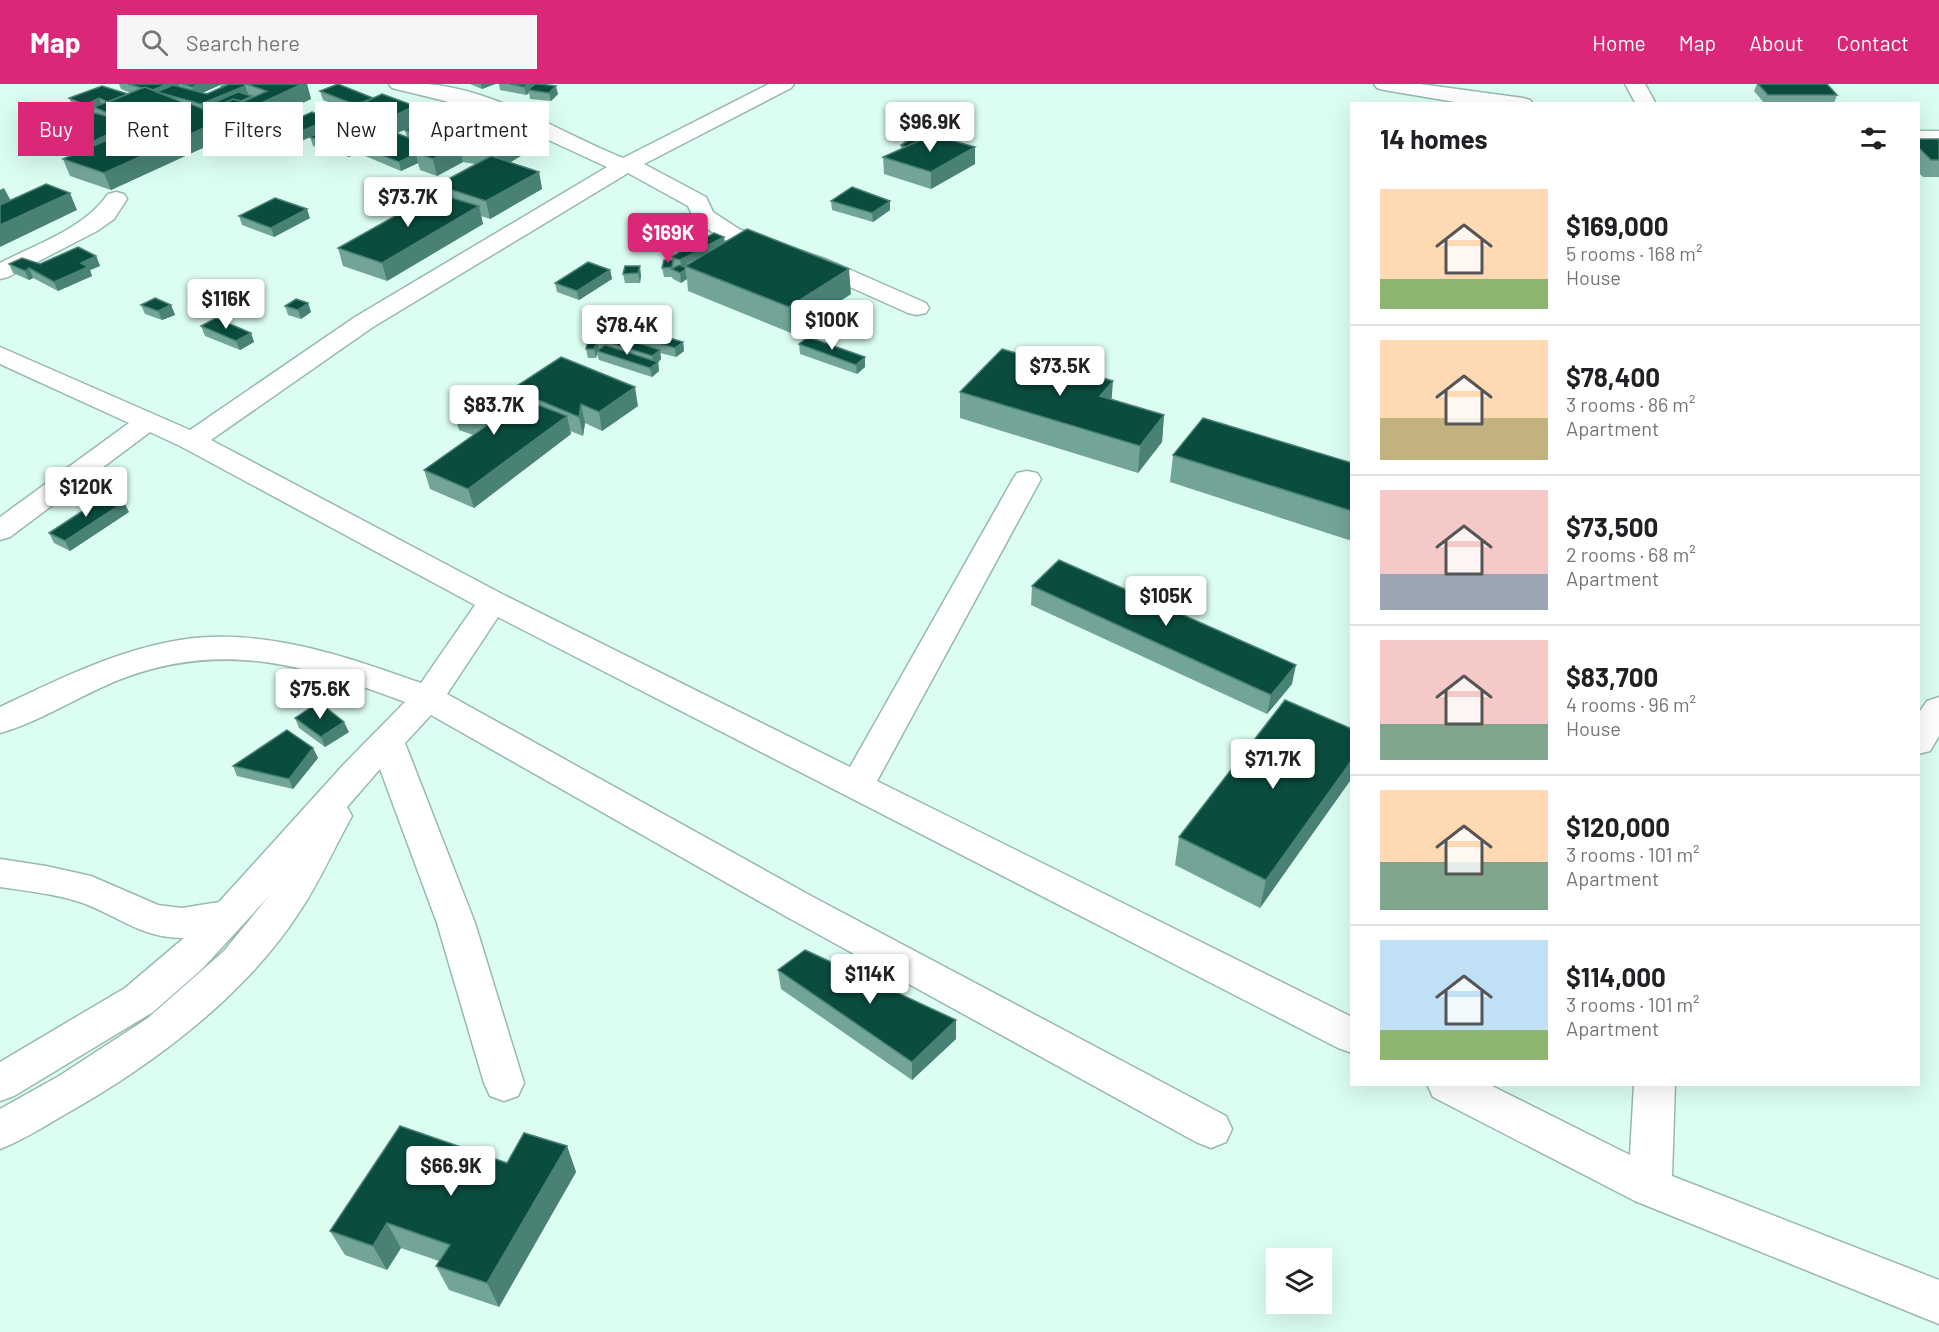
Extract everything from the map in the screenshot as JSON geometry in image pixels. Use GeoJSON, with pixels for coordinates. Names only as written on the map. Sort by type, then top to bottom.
{"type":"FeatureCollection","features":[{"type":"Feature","properties":{"kind":"street"},"geometry":{"type":"LineString","coordinates":[[399,84],[493,106],[586,152],[648,173],[698,202],[703,216],[731,234],[820,265],[917,308]]}},
{"type":"Feature","properties":{"kind":"street"},"geometry":{"type":"LineString","coordinates":[[192,441],[364,322],[625,166],[784,84]]}},
{"type":"Feature","properties":{"kind":"street"},"geometry":{"type":"LineString","coordinates":[[1384,84],[1506,102]]}},
{"type":"Feature","properties":{"kind":"street"},"geometry":{"type":"LineString","coordinates":[[1635,84],[1645,102]]}},
{"type":"Feature","properties":{"kind":"street"},"geometry":{"type":"LineString","coordinates":[[1920,137],[1939,137]]}},
{"type":"Feature","properties":{"kind":"street"},"geometry":{"type":"LineString","coordinates":[[0,272],[89,226],[106,214],[116,199]]}},
{"type":"Feature","properties":{"kind":"street"},"geometry":{"type":"LineString","coordinates":[[0,356],[192,441],[493,602],[1350,1035]]}},
{"type":"Feature","properties":{"kind":"street"},"geometry":{"type":"LineString","coordinates":[[0,531],[147,422]]}},
{"type":"Feature","properties":{"kind":"street"},"geometry":{"type":"LineString","coordinates":[[857,786],[1027,479]]}},
{"type":"Feature","properties":{"kind":"street"},"geometry":{"type":"LineString","coordinates":[[0,1083],[139,1000],[188,958],[231,914],[357,772],[428,698],[493,602]]}},
{"type":"Feature","properties":{"kind":"street"},"geometry":{"type":"LineString","coordinates":[[0,721],[91,679],[138,662],[179,651],[214,648],[252,649],[362,674],[428,698],[800,907],[1211,1129]]}},
{"type":"Feature","properties":{"kind":"street"},"geometry":{"type":"LineString","coordinates":[[1920,739],[1939,709]]}},
{"type":"Feature","properties":{"kind":"street"},"geometry":{"type":"LineString","coordinates":[[387,741],[456,923],[504,1083]]}},
{"type":"Feature","properties":{"kind":"street"},"geometry":{"type":"LineString","coordinates":[[0,1130],[74,1089],[162,1030],[238,962],[290,898],[357,772]]}},
{"type":"Feature","properties":{"kind":"street"},"geometry":{"type":"LineString","coordinates":[[0,873],[54,881],[84,889],[155,920],[178,924],[231,914]]}},
{"type":"Feature","properties":{"kind":"street"},"geometry":{"type":"LineString","coordinates":[[1451,1086],[1650,1187],[1939,1302]]}},
{"type":"Feature","properties":{"kind":"street"},"geometry":{"type":"LineString","coordinates":[[1650,1187],[1655,1086]]}},
{"type":"Feature","properties":{"kind":"building"},"geometry":{"type":"Polygon","coordinates":[[[128,84],[167,84],[153,90],[128,84]]]}},
{"type":"Feature","properties":{"kind":"building"},"geometry":{"type":"Polygon","coordinates":[[[182,84],[200,84],[192,87],[182,84]]]}},
{"type":"Feature","properties":{"kind":"building"},"geometry":{"type":"Polygon","coordinates":[[[229,84],[244,84],[245,86],[201,104],[157,92],[173,85],[207,94],[229,84]]]}},
{"type":"Feature","properties":{"kind":"building"},"geometry":{"type":"Polygon","coordinates":[[[246,84],[302,84],[264,102],[243,102],[267,91],[246,84]]]}},
{"type":"Feature","properties":{"kind":"building"},"geometry":{"type":"Polygon","coordinates":[[[338,84],[373,98],[363,102],[348,102],[320,91],[338,84]]]}},
{"type":"Feature","properties":{"kind":"building"},"geometry":{"type":"Polygon","coordinates":[[[510,84],[528,84],[524,87],[510,84]]]}},
{"type":"Feature","properties":{"kind":"building"},"geometry":{"type":"Polygon","coordinates":[[[535,84],[556,86],[549,93],[528,90],[535,84]]]}},
{"type":"Feature","properties":{"kind":"building"},"geometry":{"type":"Polygon","coordinates":[[[1758,84],[1827,84],[1837,95],[1768,95],[1758,84]]]}},
{"type":"Feature","properties":{"kind":"building"},"geometry":{"type":"Polygon","coordinates":[[[102,86],[128,94],[108,102],[99,98],[91,102],[78,102],[69,98],[102,86]]]}},
{"type":"Feature","properties":{"kind":"building"},"geometry":{"type":"Polygon","coordinates":[[[145,87],[182,102],[107,102],[145,87]]]}},
{"type":"Feature","properties":{"kind":"building"},"geometry":{"type":"Polygon","coordinates":[[[238,92],[252,96],[241,101],[233,99],[226,102],[215,102],[238,92]]]}},
{"type":"Feature","properties":{"kind":"building"},"geometry":{"type":"Polygon","coordinates":[[[382,94],[409,104],[409,109],[397,114],[397,102],[365,102],[382,94]]]}},
{"type":"Feature","properties":{"kind":"building"},"geometry":{"type":"Polygon","coordinates":[[[233,99],[243,102],[226,102],[233,99]]]}},
{"type":"Feature","properties":{"kind":"building"},"geometry":{"type":"Polygon","coordinates":[[[106,102],[106,112],[94,107],[106,102]]]}},
{"type":"Feature","properties":{"kind":"building"},"geometry":{"type":"Polygon","coordinates":[[[191,104],[203,109],[203,128],[191,134],[191,104]]]}},
{"type":"Feature","properties":{"kind":"building"},"geometry":{"type":"Polygon","coordinates":[[[312,112],[315,114],[315,125],[303,130],[303,116],[312,112]]]}},
{"type":"Feature","properties":{"kind":"building"},"geometry":{"type":"Polygon","coordinates":[[[94,113],[106,116],[106,135],[94,141],[94,113]]]}},
{"type":"Feature","properties":{"kind":"building"},"geometry":{"type":"Polygon","coordinates":[[[397,133],[409,138],[409,156],[412,156],[399,162],[384,156],[397,156],[397,133]]]}},
{"type":"Feature","properties":{"kind":"building"},"geometry":{"type":"Polygon","coordinates":[[[918,134],[927,136],[906,147],[901,145],[918,134]]]}},
{"type":"Feature","properties":{"kind":"building"},"geometry":{"type":"Polygon","coordinates":[[[932,135],[975,147],[931,172],[883,157],[932,135]]]}},
{"type":"Feature","properties":{"kind":"building"},"geometry":{"type":"Polygon","coordinates":[[[1920,139],[1939,139],[1939,160],[1931,160],[1920,149],[1920,139]]]}},
{"type":"Feature","properties":{"kind":"building"},"geometry":{"type":"Polygon","coordinates":[[[106,140],[106,156],[142,156],[104,173],[63,159],[70,156],[94,156],[94,146],[106,140]]]}},
{"type":"Feature","properties":{"kind":"building"},"geometry":{"type":"Polygon","coordinates":[[[491,156],[539,172],[486,201],[437,185],[491,156]]]}},
{"type":"Feature","properties":{"kind":"building"},"geometry":{"type":"Polygon","coordinates":[[[46,184],[70,193],[0,225],[0,205],[46,184]]]}},
{"type":"Feature","properties":{"kind":"building"},"geometry":{"type":"Polygon","coordinates":[[[852,187],[890,201],[872,213],[831,201],[852,187]]]}},
{"type":"Feature","properties":{"kind":"building"},"geometry":{"type":"Polygon","coordinates":[[[436,193],[479,206],[382,263],[338,248],[436,193]]]}},
{"type":"Feature","properties":{"kind":"building"},"geometry":{"type":"Polygon","coordinates":[[[275,198],[307,209],[271,228],[239,216],[275,198]]]}},
{"type":"Feature","properties":{"kind":"building"},"geometry":{"type":"Polygon","coordinates":[[[747,229],[849,269],[789,307],[685,266],[747,229]]]}},
{"type":"Feature","properties":{"kind":"building"},"geometry":{"type":"Polygon","coordinates":[[[714,233],[724,237],[680,260],[671,257],[714,233]]]}},
{"type":"Feature","properties":{"kind":"building"},"geometry":{"type":"Polygon","coordinates":[[[78,247],[96,256],[81,263],[88,267],[54,282],[29,268],[25,271],[9,264],[22,258],[40,264],[78,247]]]}},
{"type":"Feature","properties":{"kind":"building"},"geometry":{"type":"Polygon","coordinates":[[[664,260],[673,260],[672,267],[662,268],[664,260]]]}},
{"type":"Feature","properties":{"kind":"building"},"geometry":{"type":"Polygon","coordinates":[[[588,262],[610,270],[577,291],[555,283],[588,262]]]}},
{"type":"Feature","properties":{"kind":"building"},"geometry":{"type":"Polygon","coordinates":[[[679,265],[685,267],[685,270],[680,273],[671,269],[679,265]]]}},
{"type":"Feature","properties":{"kind":"building"},"geometry":{"type":"Polygon","coordinates":[[[625,266],[640,266],[638,273],[623,274],[625,266]]]}},
{"type":"Feature","properties":{"kind":"building"},"geometry":{"type":"Polygon","coordinates":[[[155,298],[171,305],[158,311],[141,305],[155,298]]]}},
{"type":"Feature","properties":{"kind":"building"},"geometry":{"type":"Polygon","coordinates":[[[296,299],[308,303],[298,310],[285,306],[296,299]]]}},
{"type":"Feature","properties":{"kind":"building"},"geometry":{"type":"Polygon","coordinates":[[[216,318],[251,333],[236,341],[201,326],[216,318]]]}},
{"type":"Feature","properties":{"kind":"building"},"geometry":{"type":"Polygon","coordinates":[[[613,323],[621,323],[619,331],[611,332],[613,323]]]}},
{"type":"Feature","properties":{"kind":"building"},"geometry":{"type":"Polygon","coordinates":[[[629,326],[683,342],[675,348],[621,332],[629,326]]]}},
{"type":"Feature","properties":{"kind":"building"},"geometry":{"type":"Polygon","coordinates":[[[590,330],[602,330],[600,337],[589,338],[590,330]]]}},
{"type":"Feature","properties":{"kind":"building"},"geometry":{"type":"Polygon","coordinates":[[[609,334],[660,350],[652,356],[601,340],[609,334]]]}},
{"type":"Feature","properties":{"kind":"building"},"geometry":{"type":"Polygon","coordinates":[[[808,337],[865,357],[856,365],[799,344],[808,337]]]}},
{"type":"Feature","properties":{"kind":"building"},"geometry":{"type":"Polygon","coordinates":[[[588,341],[597,341],[594,349],[586,349],[588,341]]]}},
{"type":"Feature","properties":{"kind":"building"},"geometry":{"type":"Polygon","coordinates":[[[605,345],[658,362],[650,368],[597,351],[605,345]]]}},
{"type":"Feature","properties":{"kind":"building"},"geometry":{"type":"Polygon","coordinates":[[[1002,349],[1113,381],[1100,396],[1164,415],[1140,446],[960,392],[1002,349]]]}},
{"type":"Feature","properties":{"kind":"building"},"geometry":{"type":"Polygon","coordinates":[[[561,357],[635,387],[599,412],[581,404],[579,417],[512,389],[561,357]]]}},
{"type":"Feature","properties":{"kind":"building"},"geometry":{"type":"Polygon","coordinates":[[[489,386],[567,416],[468,489],[424,470],[489,424],[454,411],[489,386]]]}},
{"type":"Feature","properties":{"kind":"building"},"geometry":{"type":"Polygon","coordinates":[[[1203,418],[1350,462],[1350,510],[1173,455],[1203,418]]]}},
{"type":"Feature","properties":{"kind":"building"},"geometry":{"type":"Polygon","coordinates":[[[107,495],[124,502],[65,541],[49,533],[107,495]]]}},
{"type":"Feature","properties":{"kind":"building"},"geometry":{"type":"Polygon","coordinates":[[[1059,560],[1296,665],[1271,695],[1032,586],[1059,560]]]}},
{"type":"Feature","properties":{"kind":"building"},"geometry":{"type":"Polygon","coordinates":[[[1285,700],[1350,728],[1350,763],[1266,880],[1179,837],[1285,700]]]}},
{"type":"Feature","properties":{"kind":"building"},"geometry":{"type":"Polygon","coordinates":[[[319,702],[344,722],[321,737],[295,718],[319,702]]]}},
{"type":"Feature","properties":{"kind":"building"},"geometry":{"type":"Polygon","coordinates":[[[287,730],[313,748],[289,779],[233,766],[287,730]]]}},
{"type":"Feature","properties":{"kind":"building"},"geometry":{"type":"Polygon","coordinates":[[[805,950],[956,1020],[912,1062],[778,970],[805,950]]]}},
{"type":"Feature","properties":{"kind":"building"},"geometry":{"type":"Polygon","coordinates":[[[400,1126],[507,1163],[524,1133],[567,1146],[487,1283],[436,1266],[450,1245],[387,1223],[373,1246],[330,1231],[400,1126]]]}}]}
